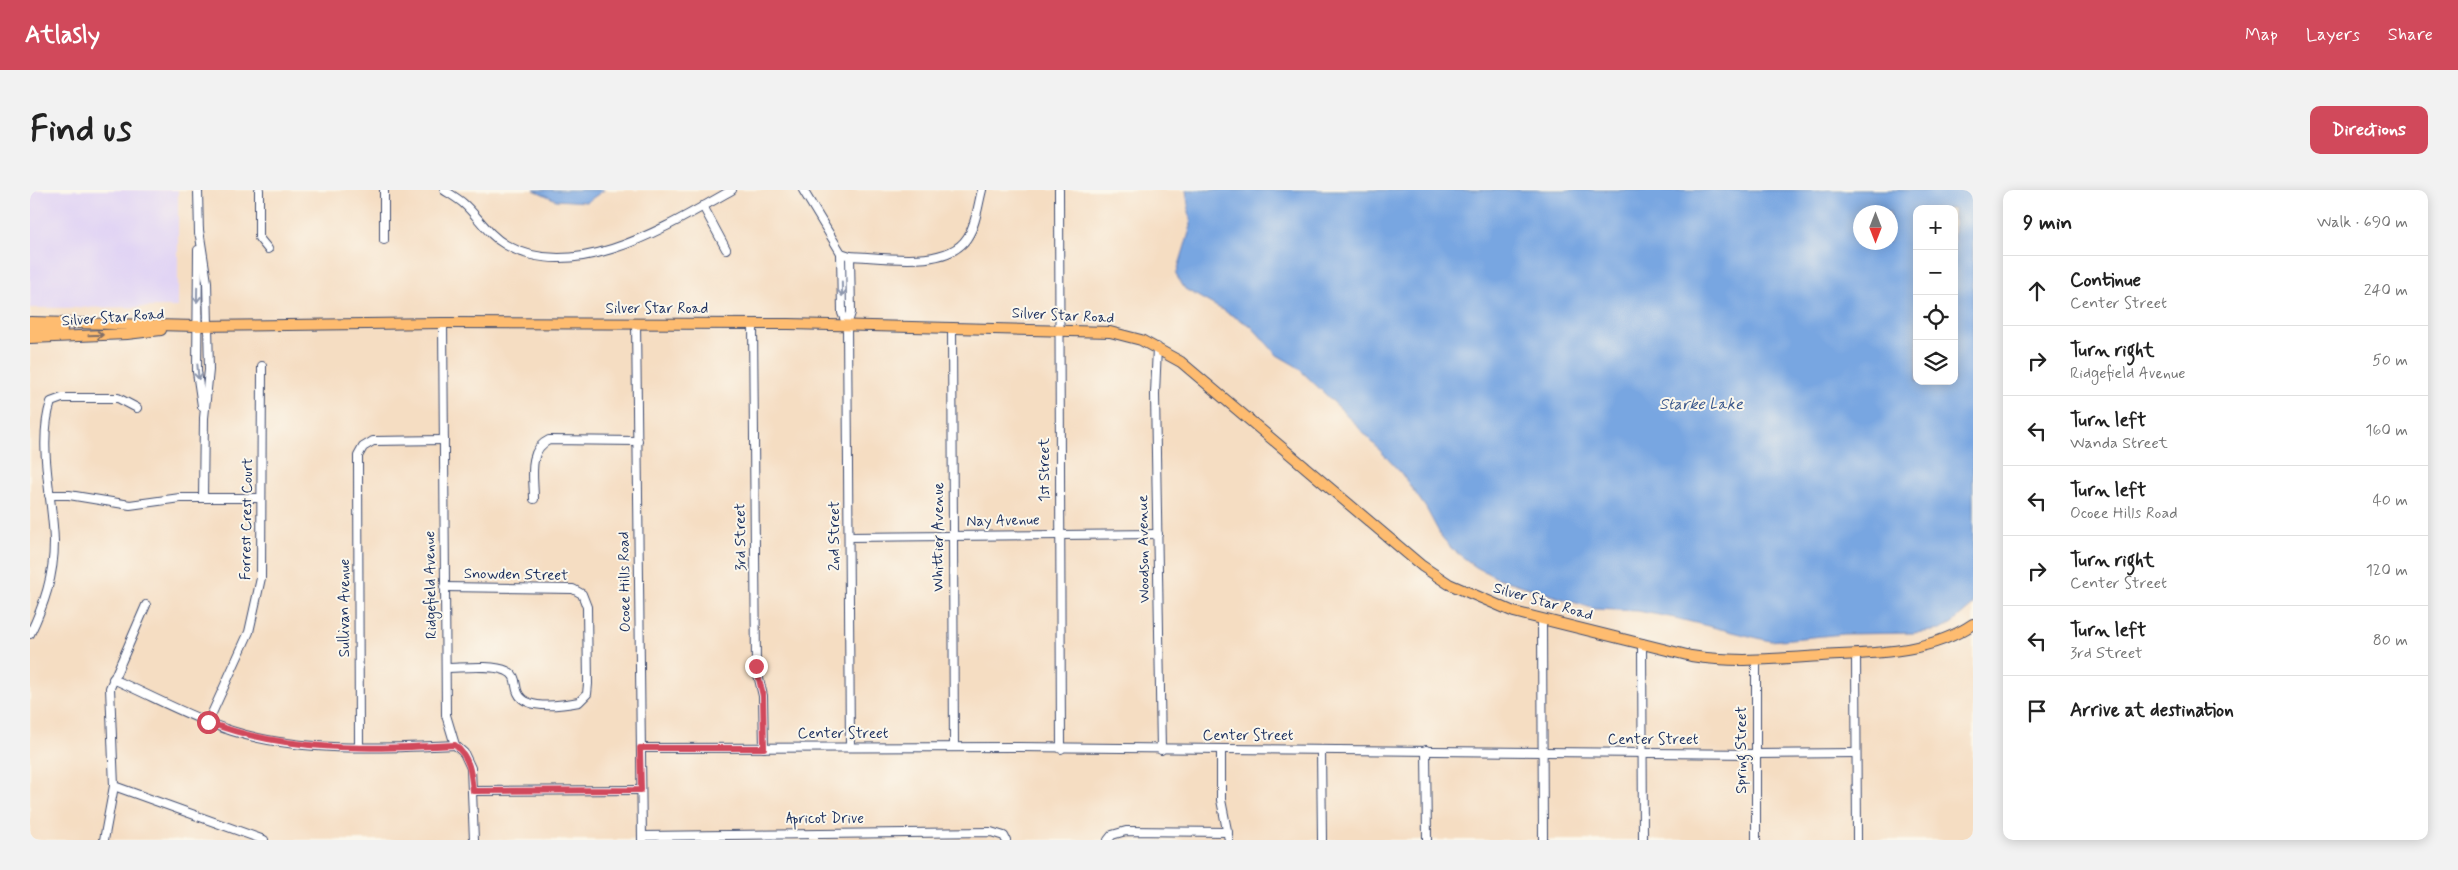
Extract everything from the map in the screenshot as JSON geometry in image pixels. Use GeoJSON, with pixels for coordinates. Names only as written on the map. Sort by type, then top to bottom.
{"type":"FeatureCollection","features":[{"type":"Feature","properties":{"kind":"main road","name":"Silver Star Road"},"geometry":{"type":"LineString","coordinates":[[30,322],[197,326]]}},
{"type":"Feature","properties":{"kind":"main road"},"geometry":{"type":"LineString","coordinates":[[30,330],[62,330],[87,323]]}},
{"type":"Feature","properties":{"kind":"main road","name":"Silver Star Road"},"geometry":{"type":"LineString","coordinates":[[30,338],[127,334],[208,325],[443,323],[847,325],[1110,332],[1157,347],[1196,373],[1422,566],[1450,584],[1480,599],[1514,612],[1716,660],[1756,660],[1900,651],[1934,642],[1965,630],[1973,624]]}},
{"type":"Feature","properties":{"kind":"street"},"geometry":{"type":"LineString","coordinates":[[198,190],[197,372],[204,418]]}},
{"type":"Feature","properties":{"kind":"street"},"geometry":{"type":"LineString","coordinates":[[259,190],[259,238],[268,249]]}},
{"type":"Feature","properties":{"kind":"street"},"geometry":{"type":"LineString","coordinates":[[384,190],[384,240]]}},
{"type":"Feature","properties":{"kind":"street"},"geometry":{"type":"LineString","coordinates":[[444,190],[463,203],[490,234],[508,246],[531,254],[557,257],[589,255],[626,245],[656,233],[732,190]]}},
{"type":"Feature","properties":{"kind":"street"},"geometry":{"type":"LineString","coordinates":[[803,190],[841,253],[842,313],[847,325]]}},
{"type":"Feature","properties":{"kind":"street"},"geometry":{"type":"LineString","coordinates":[[841,253],[850,256],[937,258],[956,250],[968,238],[982,190]]}},
{"type":"Feature","properties":{"kind":"street","name":"1st Street"},"geometry":{"type":"LineString","coordinates":[[1059,190],[1061,749]]}},
{"type":"Feature","properties":{"kind":"street"},"geometry":{"type":"LineString","coordinates":[[703,206],[726,249]]}},
{"type":"Feature","properties":{"kind":"street"},"geometry":{"type":"LineString","coordinates":[[199,230],[207,282],[209,370],[204,418],[203,498]]}},
{"type":"Feature","properties":{"kind":"street"},"geometry":{"type":"LineString","coordinates":[[847,325],[851,313],[850,256]]}},
{"type":"Feature","properties":{"kind":"street","name":"Ridgefield Avenue"},"geometry":{"type":"LineString","coordinates":[[443,323],[446,716],[455,745],[467,757],[471,768],[474,840]]}},
{"type":"Feature","properties":{"kind":"street","name":"Ocoee Hills Road"},"geometry":{"type":"LineString","coordinates":[[636,324],[642,838]]}},
{"type":"Feature","properties":{"kind":"street","name":"3rd Street"},"geometry":{"type":"LineString","coordinates":[[752,324],[756,666],[763,696],[764,748]]}},
{"type":"Feature","properties":{"kind":"street","name":"2nd Street"},"geometry":{"type":"LineString","coordinates":[[847,325],[850,748]]}},
{"type":"Feature","properties":{"kind":"street","name":"Whittier Avenue"},"geometry":{"type":"LineString","coordinates":[[952,327],[954,747]]}},
{"type":"Feature","properties":{"kind":"street","name":"Woodson Avenue"},"geometry":{"type":"LineString","coordinates":[[1157,347],[1155,394],[1161,750]]}},
{"type":"Feature","properties":{"kind":"street","name":"Forrest Crest Court"},"geometry":{"type":"LineString","coordinates":[[208,722],[249,632],[261,578],[262,366]]}},
{"type":"Feature","properties":{"kind":"street"},"geometry":{"type":"LineString","coordinates":[[30,634],[45,602],[52,572],[54,543],[49,494],[47,415],[51,402],[62,398],[118,398],[137,408]]}},
{"type":"Feature","properties":{"kind":"street","name":"Sullivan Avenue"},"geometry":{"type":"LineString","coordinates":[[359,746],[358,456],[363,447],[373,441],[444,440]]}},
{"type":"Feature","properties":{"kind":"street"},"geometry":{"type":"LineString","coordinates":[[534,499],[534,454],[539,445],[549,440],[638,441]]}},
{"type":"Feature","properties":{"kind":"street"},"geometry":{"type":"LineString","coordinates":[[49,494],[69,494],[130,505],[180,498],[261,498]]}},
{"type":"Feature","properties":{"kind":"street","name":"Nay Avenue"},"geometry":{"type":"LineString","coordinates":[[848,537],[1158,534]]}},
{"type":"Feature","properties":{"kind":"street","name":"Snowden Street"},"geometry":{"type":"LineString","coordinates":[[444,587],[572,589],[582,594],[588,607],[588,684],[587,694],[579,702],[531,704],[522,701],[517,692],[516,680],[508,671],[499,668],[446,668]]}},
{"type":"Feature","properties":{"kind":"street"},"geometry":{"type":"LineString","coordinates":[[104,840],[114,786],[110,688],[146,605]]}},
{"type":"Feature","properties":{"kind":"street"},"geometry":{"type":"LineString","coordinates":[[1542,620],[1543,840]]}},
{"type":"Feature","properties":{"kind":"street"},"geometry":{"type":"LineString","coordinates":[[1642,643],[1643,840]]}},
{"type":"Feature","properties":{"kind":"street"},"geometry":{"type":"LineString","coordinates":[[1856,654],[1857,840]]}},
{"type":"Feature","properties":{"kind":"street","name":"Spring Street"},"geometry":{"type":"LineString","coordinates":[[1756,660],[1756,840]]}},
{"type":"Feature","properties":{"kind":"street"},"geometry":{"type":"LineString","coordinates":[[113,679],[208,722],[232,731],[278,743],[312,747],[455,745]]}},
{"type":"Feature","properties":{"kind":"street","name":"Center Street"},"geometry":{"type":"LineString","coordinates":[[640,748],[954,747],[1161,750],[1426,750],[1542,753],[1856,753]]}},
{"type":"Feature","properties":{"kind":"street"},"geometry":{"type":"LineString","coordinates":[[1108,840],[1112,835],[1126,831],[1229,836],[1221,800],[1221,750]]}},
{"type":"Feature","properties":{"kind":"street"},"geometry":{"type":"LineString","coordinates":[[1322,750],[1322,840]]}},
{"type":"Feature","properties":{"kind":"street"},"geometry":{"type":"LineString","coordinates":[[1426,750],[1426,840]]}},
{"type":"Feature","properties":{"kind":"street"},"geometry":{"type":"LineString","coordinates":[[114,786],[264,840]]}},
{"type":"Feature","properties":{"kind":"street"},"geometry":{"type":"LineString","coordinates":[[473,791],[641,790]]}},
{"type":"Feature","properties":{"kind":"street","name":"Apricot Drive"},"geometry":{"type":"LineString","coordinates":[[642,838],[991,832],[1004,836],[1006,840]]}},
{"type":"Feature","properties":{"kind":"shaded area"},"geometry":{"type":"Polygon","coordinates":[[[30,190],[178,190],[178,307],[30,308],[30,190]]]}},
{"type":"Feature","properties":{"kind":"water"},"geometry":{"type":"Polygon","coordinates":[[[534,190],[604,190],[587,202],[556,200],[534,190]]]}},
{"type":"Feature","properties":{"kind":"water","name":"Starke Lake"},"geometry":{"type":"Polygon","coordinates":[[[1186,190],[1973,190],[1973,605],[1952,623],[1940,630],[1913,633],[1843,634],[1770,641],[1638,611],[1595,609],[1495,577],[1476,567],[1452,549],[1441,536],[1426,508],[1401,473],[1344,412],[1296,366],[1277,355],[1251,326],[1185,289],[1176,275],[1191,226],[1186,190]]]}},
{"type":"Feature","properties":{"kind":"route"},"geometry":{"type":"LineString","coordinates":[[208,722],[232,731],[278,743],[312,747],[455,745],[467,757],[471,768],[473,791],[641,790],[640,748],[764,748],[763,696],[756,666]]}}]}
